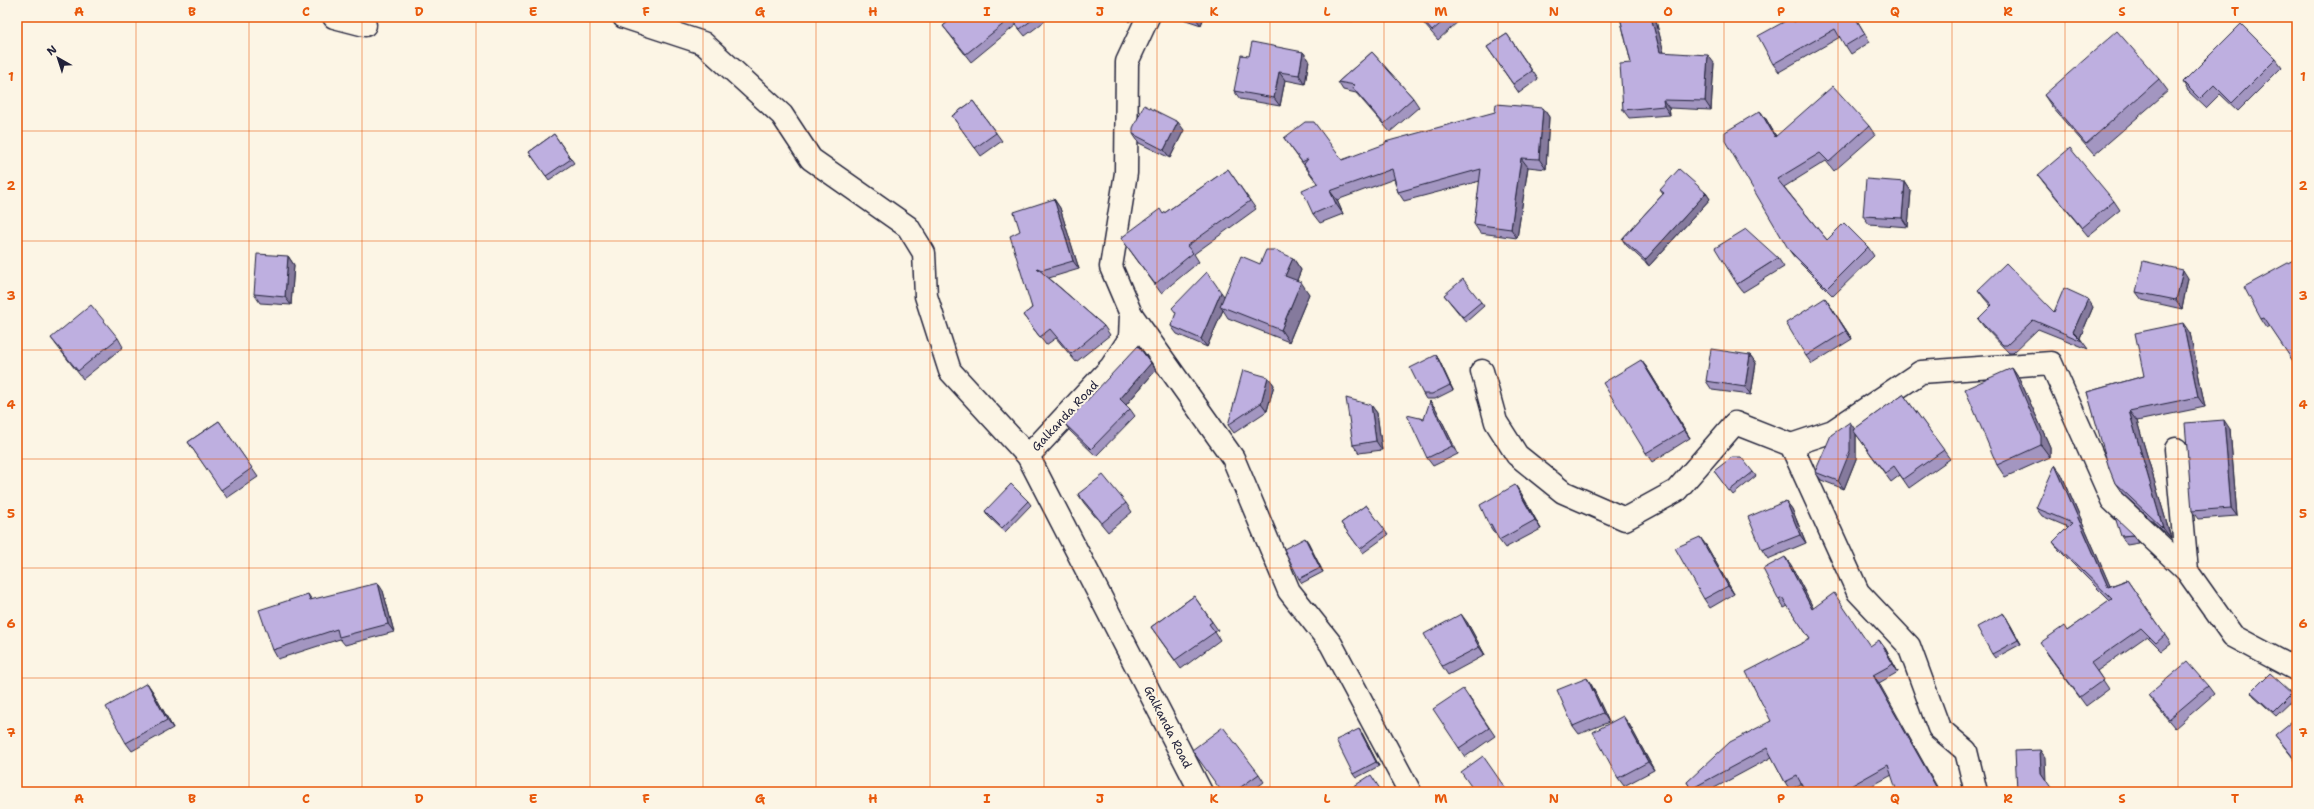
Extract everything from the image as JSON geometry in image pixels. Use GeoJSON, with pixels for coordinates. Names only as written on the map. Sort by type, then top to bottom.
{"type":"FeatureCollection","features":[{"type":"Feature","properties":{"kind":"street"},"geometry":{"type":"LineString","coordinates":[[334,17],[365,25],[362,17]]}},
{"type":"Feature","properties":{"kind":"street"},"geometry":{"type":"LineString","coordinates":[[624,17],[702,43],[782,114],[811,159],[908,227],[924,253],[926,296],[950,371],[1028,456]]}},
{"type":"Feature","properties":{"kind":"street","name":"Galkanda Road"},"geometry":{"type":"LineString","coordinates":[[1148,17],[1127,62],[1126,173],[1111,267],[1131,314],[1130,338],[1111,367],[1028,456],[1202,792]]}},
{"type":"Feature","properties":{"kind":"street"},"geometry":{"type":"LineString","coordinates":[[1131,314],[1233,458],[1289,591],[1331,644],[1410,792]]}},
{"type":"Feature","properties":{"kind":"street"},"geometry":{"type":"LineString","coordinates":[[1482,370],[1496,422],[1517,455],[1563,492],[1624,519],[1676,491],[1735,423],[1791,444],[1832,431],[1921,372],[2051,363],[2112,500],[2187,571],[2233,636],[2297,670]]}},
{"type":"Feature","properties":{"kind":"street"},"geometry":{"type":"LineString","coordinates":[[1791,444],[1858,592],[1908,646],[1939,728],[1966,751],[1976,792]]}},
{"type":"Feature","properties":{"kind":"street"},"geometry":{"type":"LineString","coordinates":[[2176,449],[2187,571]]}},
{"type":"Feature","properties":{"kind":"building"},"geometry":{"type":"Polygon","coordinates":[[[954,17],[1036,17],[1020,29],[1011,18],[966,54],[943,26],[954,17]]]}},
{"type":"Feature","properties":{"kind":"building"},"geometry":{"type":"Polygon","coordinates":[[[1420,17],[1448,17],[1432,31],[1420,17]]]}},
{"type":"Feature","properties":{"kind":"building"},"geometry":{"type":"Polygon","coordinates":[[[1620,17],[1651,17],[1660,52],[1708,55],[1705,101],[1663,100],[1664,106],[1623,110],[1620,64],[1631,63],[1620,17]]]}},
{"type":"Feature","properties":{"kind":"building"},"geometry":{"type":"Polygon","coordinates":[[[1802,17],[1855,17],[1865,34],[1845,46],[1835,29],[1773,64],[1758,36],[1791,18],[1794,22],[1802,17]]]}},
{"type":"Feature","properties":{"kind":"building"},"geometry":{"type":"Polygon","coordinates":[[[2241,24],[2276,59],[2232,103],[2214,85],[2200,99],[2183,82],[2241,24]]]}},
{"type":"Feature","properties":{"kind":"building"},"geometry":{"type":"Polygon","coordinates":[[[2117,31],[2159,79],[2086,144],[2044,95],[2117,31]]]}},
{"type":"Feature","properties":{"kind":"building"},"geometry":{"type":"Polygon","coordinates":[[[1507,34],[1532,71],[1513,84],[1487,47],[1507,34]]]}},
{"type":"Feature","properties":{"kind":"building"},"geometry":{"type":"Polygon","coordinates":[[[1252,42],[1303,52],[1299,75],[1279,72],[1274,98],[1234,91],[1241,55],[1249,56],[1252,42]]]}},
{"type":"Feature","properties":{"kind":"building"},"geometry":{"type":"Polygon","coordinates":[[[1372,52],[1413,98],[1384,124],[1352,87],[1355,85],[1338,82],[1372,52]]]}},
{"type":"Feature","properties":{"kind":"building"},"geometry":{"type":"Polygon","coordinates":[[[1833,86],[1869,126],[1829,162],[1820,153],[1777,179],[1827,240],[1844,223],[1868,247],[1827,288],[1789,250],[1725,141],[1725,132],[1760,111],[1775,137],[1833,86]]]}},
{"type":"Feature","properties":{"kind":"building"},"geometry":{"type":"Polygon","coordinates":[[[973,101],[996,133],[975,148],[952,116],[973,101]]]}},
{"type":"Feature","properties":{"kind":"building"},"geometry":{"type":"Polygon","coordinates":[[[1496,104],[1543,108],[1539,159],[1521,158],[1511,229],[1474,224],[1481,169],[1398,192],[1392,169],[1330,191],[1336,204],[1313,214],[1302,190],[1318,183],[1304,164],[1308,159],[1302,162],[1284,138],[1305,122],[1314,122],[1342,160],[1385,144],[1385,142],[1495,112],[1496,104]]]}},
{"type":"Feature","properties":{"kind":"building"},"geometry":{"type":"Polygon","coordinates":[[[1144,105],[1178,122],[1164,150],[1133,134],[1133,128],[1144,105]]]}},
{"type":"Feature","properties":{"kind":"building"},"geometry":{"type":"Polygon","coordinates":[[[554,134],[571,159],[546,176],[529,152],[554,134]]]}},
{"type":"Feature","properties":{"kind":"building"},"geometry":{"type":"Polygon","coordinates":[[[2070,148],[2114,201],[2082,228],[2038,175],[2070,148]]]}},
{"type":"Feature","properties":{"kind":"building"},"geometry":{"type":"Polygon","coordinates":[[[1228,169],[1250,201],[1187,246],[1193,253],[1155,284],[1121,238],[1160,209],[1163,214],[1228,169]]]}},
{"type":"Feature","properties":{"kind":"building"},"geometry":{"type":"Polygon","coordinates":[[[1679,169],[1706,193],[1645,260],[1622,239],[1664,193],[1660,190],[1679,169]]]}},
{"type":"Feature","properties":{"kind":"building"},"geometry":{"type":"Polygon","coordinates":[[[1866,179],[1905,182],[1902,218],[1863,216],[1866,179]]]}},
{"type":"Feature","properties":{"kind":"building"},"geometry":{"type":"Polygon","coordinates":[[[1054,199],[1073,261],[1042,270],[1037,268],[1104,326],[1071,354],[1050,329],[1040,337],[1023,315],[1032,308],[1010,236],[1020,231],[1014,212],[1054,199]]]}},
{"type":"Feature","properties":{"kind":"building"},"geometry":{"type":"Polygon","coordinates":[[[1746,229],[1778,258],[1737,284],[1715,248],[1746,229]]]}},
{"type":"Feature","properties":{"kind":"building"},"geometry":{"type":"Polygon","coordinates":[[[1266,250],[1275,250],[1293,258],[1285,276],[1301,282],[1281,330],[1220,306],[1241,256],[1260,264],[1266,250]]]}},
{"type":"Feature","properties":{"kind":"building"},"geometry":{"type":"Polygon","coordinates":[[[257,254],[288,256],[285,297],[254,294],[257,254]]]}},
{"type":"Feature","properties":{"kind":"building"},"geometry":{"type":"Polygon","coordinates":[[[2297,258],[2297,362],[2295,364],[2264,318],[2261,319],[2244,287],[2297,258]]]}},
{"type":"Feature","properties":{"kind":"building"},"geometry":{"type":"Polygon","coordinates":[[[2143,261],[2183,270],[2176,300],[2136,292],[2143,261]]]}},
{"type":"Feature","properties":{"kind":"building"},"geometry":{"type":"Polygon","coordinates":[[[2006,263],[2054,312],[2064,288],[2088,299],[2073,332],[2082,341],[2033,320],[2007,345],[2003,345],[1978,319],[1992,305],[1978,290],[2006,263]]]}},
{"type":"Feature","properties":{"kind":"building"},"geometry":{"type":"Polygon","coordinates":[[[1207,272],[1221,292],[1201,339],[1171,326],[1176,313],[1172,308],[1207,272]]]}},
{"type":"Feature","properties":{"kind":"building"},"geometry":{"type":"Polygon","coordinates":[[[1463,279],[1481,302],[1463,317],[1444,295],[1463,279]]]}},
{"type":"Feature","properties":{"kind":"building"},"geometry":{"type":"Polygon","coordinates":[[[1825,298],[1846,331],[1806,356],[1786,323],[1825,298]]]}},
{"type":"Feature","properties":{"kind":"building"},"geometry":{"type":"Polygon","coordinates":[[[91,305],[118,338],[78,371],[51,338],[91,305]]]}},
{"type":"Feature","properties":{"kind":"building"},"geometry":{"type":"Polygon","coordinates":[[[2183,323],[2198,397],[2129,411],[2163,528],[2115,483],[2109,468],[2087,392],[2144,376],[2135,333],[2183,323]]]}},
{"type":"Feature","properties":{"kind":"building"},"geometry":{"type":"Polygon","coordinates":[[[1138,346],[1151,363],[1120,399],[1130,409],[1091,449],[1065,424],[1138,346]]]}},
{"type":"Feature","properties":{"kind":"building"},"geometry":{"type":"Polygon","coordinates":[[[1711,349],[1750,355],[1745,387],[1706,381],[1711,349]]]}},
{"type":"Feature","properties":{"kind":"building"},"geometry":{"type":"Polygon","coordinates":[[[1436,355],[1450,385],[1432,394],[1423,394],[1410,368],[1436,355]]]}},
{"type":"Feature","properties":{"kind":"building"},"geometry":{"type":"Polygon","coordinates":[[[1641,360],[1684,430],[1646,453],[1603,383],[1641,360]]]}},
{"type":"Feature","properties":{"kind":"building"},"geometry":{"type":"Polygon","coordinates":[[[2012,368],[2041,436],[2041,445],[1997,465],[1965,389],[2012,368]]]}},
{"type":"Feature","properties":{"kind":"building"},"geometry":{"type":"Polygon","coordinates":[[[1243,370],[1268,377],[1261,403],[1228,425],[1243,370]]]}},
{"type":"Feature","properties":{"kind":"building"},"geometry":{"type":"Polygon","coordinates":[[[1903,394],[1944,450],[1903,479],[1894,466],[1885,473],[1853,430],[1903,394]]]}},
{"type":"Feature","properties":{"kind":"building"},"geometry":{"type":"Polygon","coordinates":[[[1346,398],[1371,405],[1376,441],[1353,445],[1346,398]]]}},
{"type":"Feature","properties":{"kind":"building"},"geometry":{"type":"Polygon","coordinates":[[[1430,401],[1452,446],[1427,458],[1407,415],[1424,419],[1430,401]]]}},
{"type":"Feature","properties":{"kind":"building"},"geometry":{"type":"Polygon","coordinates":[[[2224,420],[2231,508],[2192,511],[2185,423],[2224,420]]]}},
{"type":"Feature","properties":{"kind":"building"},"geometry":{"type":"Polygon","coordinates":[[[219,421],[252,468],[221,490],[188,442],[219,421]]]}},
{"type":"Feature","properties":{"kind":"building"},"geometry":{"type":"Polygon","coordinates":[[[1850,422],[1850,451],[1838,481],[1815,472],[1831,435],[1850,422]]]}},
{"type":"Feature","properties":{"kind":"building"},"geometry":{"type":"Polygon","coordinates":[[[1732,457],[1741,457],[1753,472],[1729,491],[1714,471],[1732,457]]]}},
{"type":"Feature","properties":{"kind":"building"},"geometry":{"type":"Polygon","coordinates":[[[2055,465],[2108,587],[2127,580],[2165,635],[2156,643],[2141,628],[2091,663],[2103,680],[2080,697],[2040,643],[2064,626],[2067,631],[2112,599],[2053,542],[2072,523],[2036,508],[2055,465]]]}},
{"type":"Feature","properties":{"kind":"building"},"geometry":{"type":"Polygon","coordinates":[[[1103,475],[1126,503],[1102,523],[1078,494],[1103,475]]]}},
{"type":"Feature","properties":{"kind":"building"},"geometry":{"type":"Polygon","coordinates":[[[1011,484],[1028,501],[1002,528],[985,511],[1011,484]]]}},
{"type":"Feature","properties":{"kind":"building"},"geometry":{"type":"Polygon","coordinates":[[[1515,485],[1535,520],[1499,540],[1491,524],[1489,525],[1480,505],[1515,485]]]}},
{"type":"Feature","properties":{"kind":"building"},"geometry":{"type":"Polygon","coordinates":[[[1786,501],[1800,535],[1762,550],[1748,517],[1786,501]]]}},
{"type":"Feature","properties":{"kind":"building"},"geometry":{"type":"Polygon","coordinates":[[[1366,505],[1385,530],[1360,549],[1341,523],[1366,505]]]}},
{"type":"Feature","properties":{"kind":"building"},"geometry":{"type":"Polygon","coordinates":[[[2115,517],[2134,535],[2121,536],[2115,517]]]}},
{"type":"Feature","properties":{"kind":"building"},"geometry":{"type":"Polygon","coordinates":[[[1700,537],[1728,586],[1704,599],[1675,548],[1700,537]]]}},
{"type":"Feature","properties":{"kind":"building"},"geometry":{"type":"Polygon","coordinates":[[[1305,538],[1320,568],[1299,579],[1284,549],[1305,538]]]}},
{"type":"Feature","properties":{"kind":"building"},"geometry":{"type":"Polygon","coordinates":[[[1785,557],[1812,609],[1834,593],[1870,646],[1879,640],[1893,664],[1873,675],[1939,792],[1897,792],[1888,765],[1840,792],[1806,792],[1797,776],[1785,782],[1767,748],[1691,789],[1687,782],[1730,742],[1771,721],[1746,672],[1810,639],[1782,598],[1779,600],[1763,569],[1785,557]]]}},
{"type":"Feature","properties":{"kind":"building"},"geometry":{"type":"Polygon","coordinates":[[[378,583],[388,624],[339,637],[337,629],[273,650],[259,610],[308,594],[310,600],[378,583]]]}},
{"type":"Feature","properties":{"kind":"building"},"geometry":{"type":"Polygon","coordinates":[[[1194,596],[1212,622],[1209,624],[1215,632],[1175,660],[1151,627],[1194,596]]]}},
{"type":"Feature","properties":{"kind":"building"},"geometry":{"type":"Polygon","coordinates":[[[2003,613],[2018,640],[1992,654],[1977,627],[2003,613]]]}},
{"type":"Feature","properties":{"kind":"building"},"geometry":{"type":"Polygon","coordinates":[[[1461,614],[1479,647],[1442,666],[1424,634],[1461,614]]]}},
{"type":"Feature","properties":{"kind":"building"},"geometry":{"type":"Polygon","coordinates":[[[2187,662],[2208,686],[2169,719],[2148,695],[2187,662]]]}},
{"type":"Feature","properties":{"kind":"building"},"geometry":{"type":"Polygon","coordinates":[[[2270,673],[2292,693],[2273,712],[2251,692],[2270,673]]]}},
{"type":"Feature","properties":{"kind":"building"},"geometry":{"type":"Polygon","coordinates":[[[1587,678],[1603,713],[1573,726],[1557,690],[1587,678]]]}},
{"type":"Feature","properties":{"kind":"building"},"geometry":{"type":"Polygon","coordinates":[[[147,683],[167,720],[126,743],[106,707],[147,683]]]}},
{"type":"Feature","properties":{"kind":"building"},"geometry":{"type":"Polygon","coordinates":[[[1463,689],[1489,728],[1459,748],[1433,709],[1463,689]]]}},
{"type":"Feature","properties":{"kind":"building"},"geometry":{"type":"Polygon","coordinates":[[[1623,716],[1648,762],[1618,778],[1593,732],[1623,716]]]}},
{"type":"Feature","properties":{"kind":"building"},"geometry":{"type":"Polygon","coordinates":[[[2296,718],[2297,719],[2297,762],[2275,735],[2296,718]]]}},
{"type":"Feature","properties":{"kind":"building"},"geometry":{"type":"Polygon","coordinates":[[[1223,727],[1259,774],[1234,792],[1222,792],[1192,750],[1223,727]]]}},
{"type":"Feature","properties":{"kind":"building"},"geometry":{"type":"Polygon","coordinates":[[[1359,729],[1376,762],[1353,774],[1336,740],[1359,729]]]}},
{"type":"Feature","properties":{"kind":"building"},"geometry":{"type":"Polygon","coordinates":[[[2040,750],[2041,773],[2054,792],[2019,792],[2017,790],[2015,751],[2040,750]]]}},
{"type":"Feature","properties":{"kind":"building"},"geometry":{"type":"Polygon","coordinates":[[[1483,756],[1508,792],[1475,792],[1461,772],[1483,756]]]}},
{"type":"Feature","properties":{"kind":"building"},"geometry":{"type":"Polygon","coordinates":[[[1371,775],[1382,792],[1345,792],[1371,775]]]}}]}
